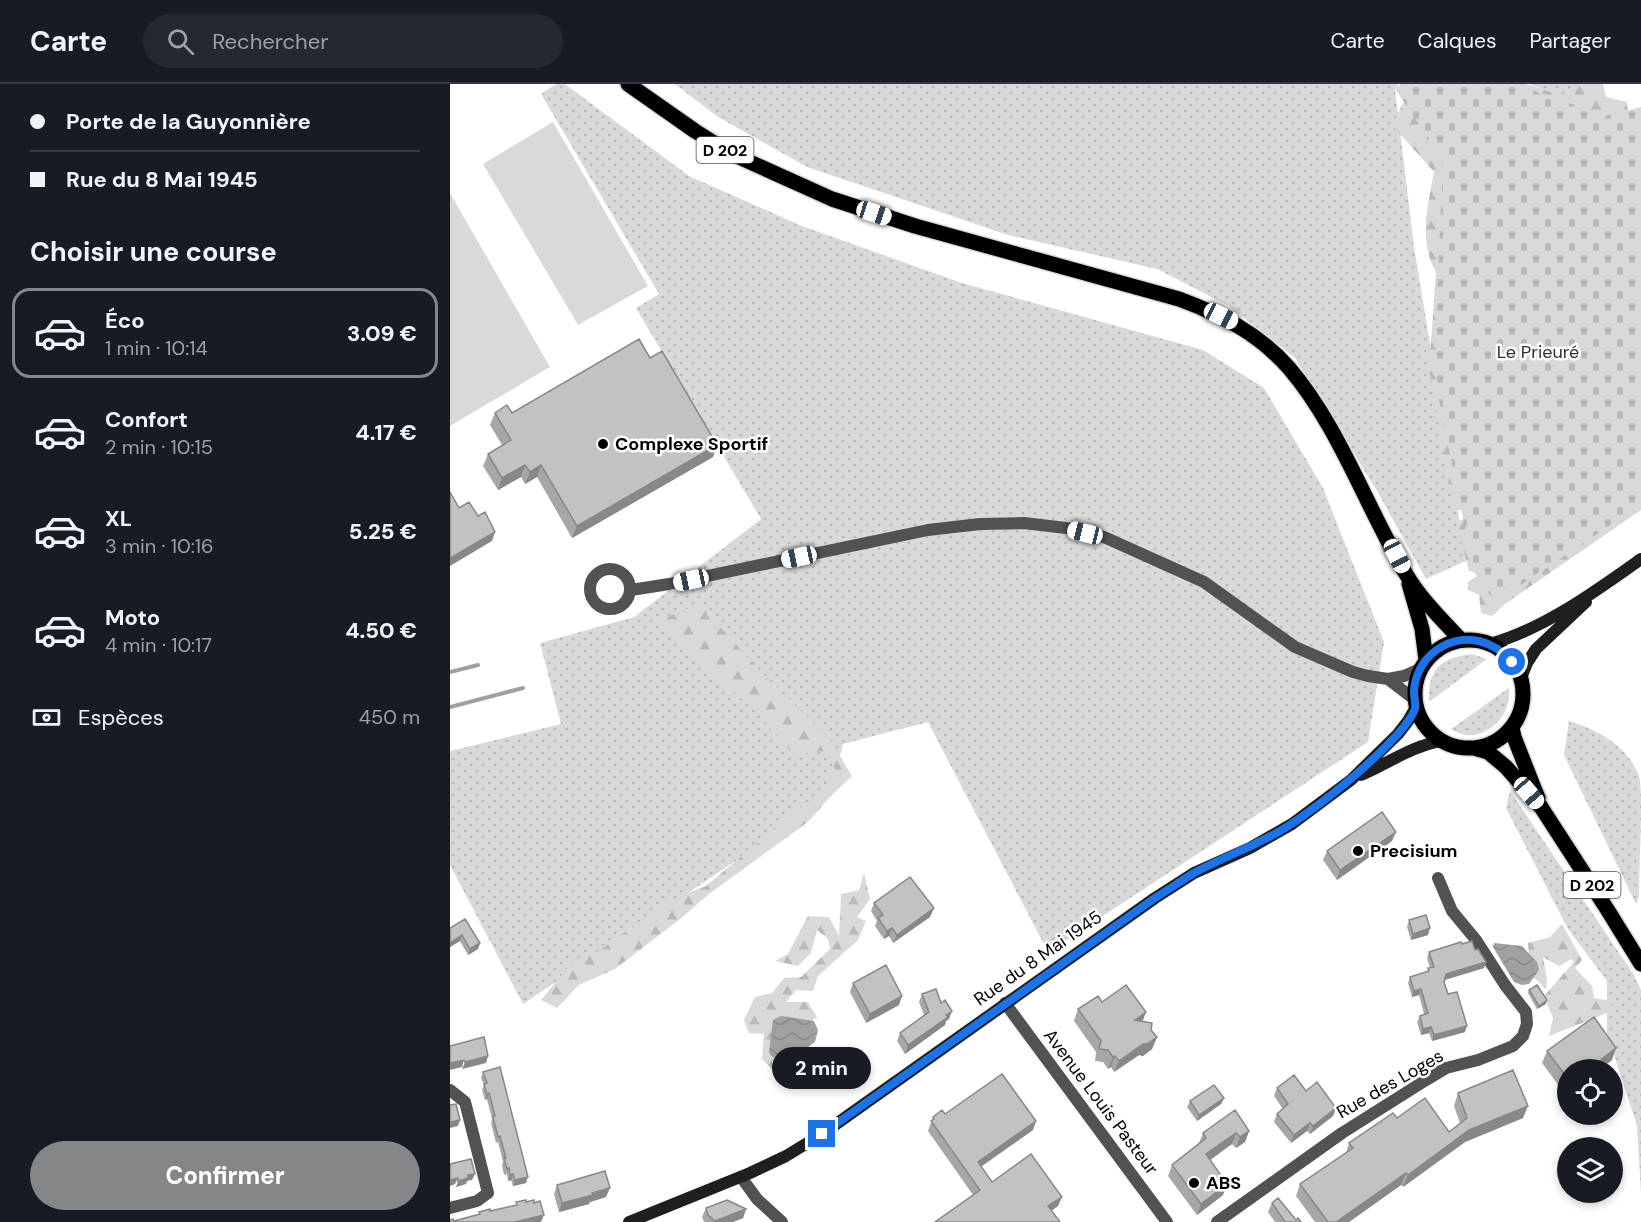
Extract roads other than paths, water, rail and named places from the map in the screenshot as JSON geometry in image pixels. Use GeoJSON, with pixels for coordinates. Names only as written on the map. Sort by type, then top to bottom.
{"type":"FeatureCollection","features":[{"type":"Feature","properties":{"kind":"main road","name":"D 202"},"geometry":{"type":"LineString","coordinates":[[628,84],[732,154],[832,199],[915,226],[1179,299],[1234,323],[1262,343],[1289,368],[1315,402],[1407,575],[1440,619],[1461,640]]}},
{"type":"Feature","properties":{"kind":"main road"},"geometry":{"type":"LineString","coordinates":[[1490,644],[1524,633],[1543,623],[1641,559]]}},
{"type":"Feature","properties":{"kind":"main road","name":"D 202"},"geometry":{"type":"LineString","coordinates":[[1407,575],[1422,629],[1423,665]]}},
{"type":"Feature","properties":{"kind":"main road"},"geometry":{"type":"LineString","coordinates":[[1521,678],[1536,649],[1607,583]]}},
{"type":"Feature","properties":{"kind":"main road"},"geometry":{"type":"LineString","coordinates":[[1351,780],[1398,734],[1408,721],[1415,703],[1415,684],[1423,665],[1445,645],[1461,640],[1476,640],[1490,644],[1506,654],[1521,678],[1522,706],[1512,727],[1499,739],[1483,747],[1457,747],[1441,741],[1425,727],[1415,703]]}},
{"type":"Feature","properties":{"kind":"main road","name":"D 202"},"geometry":{"type":"LineString","coordinates":[[1512,727],[1541,807]]}},
{"type":"Feature","properties":{"kind":"main road"},"geometry":{"type":"LineString","coordinates":[[1351,780],[1397,756],[1441,741]]}},
{"type":"Feature","properties":{"kind":"main road","name":"D 202"},"geometry":{"type":"LineString","coordinates":[[1474,748],[1488,752],[1506,766],[1541,807],[1641,964]]}},
{"type":"Feature","properties":{"kind":"main road","name":"Rue du 8 Mai 1945"},"geometry":{"type":"LineString","coordinates":[[629,1222],[745,1175],[786,1156],[822,1134],[1155,898],[1194,873],[1250,848],[1282,830],[1351,780]]}},
{"type":"Feature","properties":{"kind":"street"},"geometry":{"type":"LineString","coordinates":[[631,590],[928,530],[980,524],[1035,525],[1066,528],[1104,537],[1204,582],[1295,647],[1353,672],[1388,679],[1404,676],[1423,665]]}},
{"type":"Feature","properties":{"kind":"street"},"geometry":{"type":"LineString","coordinates":[[1388,679],[1415,703]]}},
{"type":"Feature","properties":{"kind":"street","name":"Rue des Loges"},"geometry":{"type":"LineString","coordinates":[[1217,1222],[1342,1133],[1426,1080],[1446,1068],[1513,1046],[1522,1036],[1527,1024],[1526,1012],[1472,935],[1452,911],[1438,878]]}},
{"type":"Feature","properties":{"kind":"street","name":"Avenue Louis Pasteur"},"geometry":{"type":"LineString","coordinates":[[1005,1003],[1167,1222]]}},
{"type":"Feature","properties":{"kind":"street"},"geometry":{"type":"LineString","coordinates":[[450,1090],[465,1101],[488,1193],[477,1201],[450,1208]]}},
{"type":"Feature","properties":{"kind":"street"},"geometry":{"type":"LineString","coordinates":[[745,1175],[757,1199],[782,1222]]}},
{"type":"Feature","properties":{"kind":"water"},"geometry":{"type":"Polygon","coordinates":[[[1494,943],[1522,946],[1537,962],[1539,970],[1529,984],[1522,985],[1514,982],[1493,947],[1494,943]]]}},
{"type":"Feature","properties":{"kind":"water"},"geometry":{"type":"Polygon","coordinates":[[[781,1016],[814,1021],[818,1030],[815,1042],[808,1047],[804,1061],[780,1060],[769,1053],[773,1020],[781,1016]]]}},
{"type":"Feature","properties":{"kind":"waterway"},"geometry":{"type":"LineString","coordinates":[[450,672],[478,665]]}},
{"type":"Feature","properties":{"kind":"waterway"},"geometry":{"type":"LineString","coordinates":[[450,707],[523,688]]}},
{"type":"Feature","properties":{"kind":"place","name":"Complexe Sportif"},"geometry":{"type":"Point","coordinates":[603,444]}},
{"type":"Feature","properties":{"kind":"place","name":"Precisium"},"geometry":{"type":"Point","coordinates":[1358,851]}},
{"type":"Feature","properties":{"kind":"place","name":"ABS"},"geometry":{"type":"Point","coordinates":[1194,1183]}},
{"type":"Feature","properties":{"kind":"park label","name":"Le Prieuré"},"geometry":{"type":"Point","coordinates":[1538,352]}}]}
